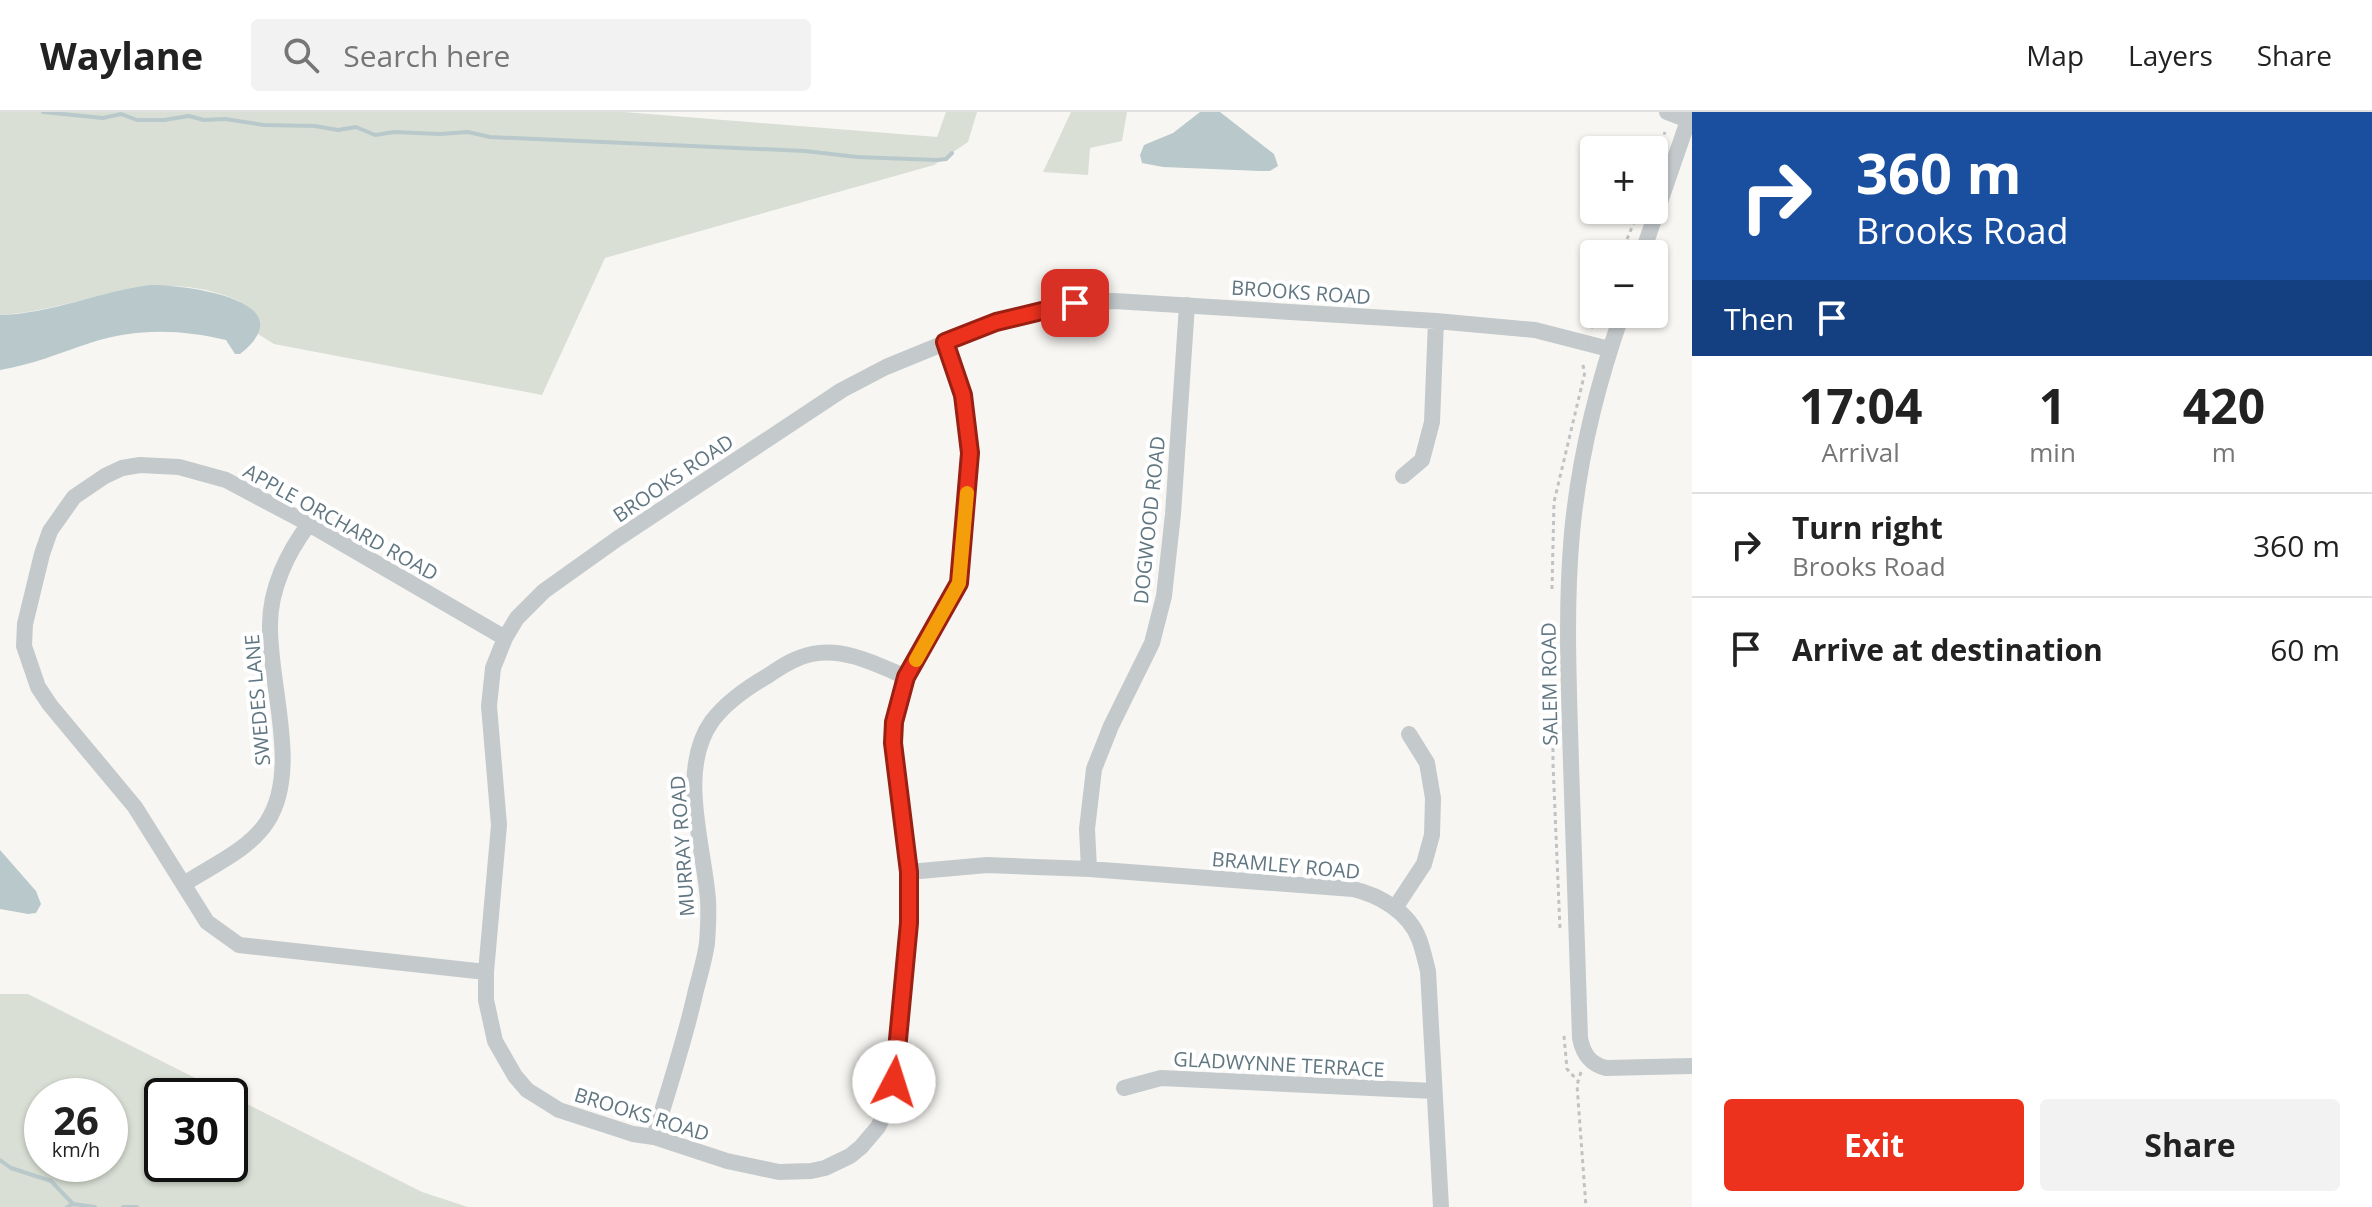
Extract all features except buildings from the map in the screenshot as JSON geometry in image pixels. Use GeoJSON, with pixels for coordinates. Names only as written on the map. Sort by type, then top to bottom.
{"type":"FeatureCollection","features":[{"type":"Feature","properties":{"kind":"street"},"geometry":{"type":"LineString","coordinates":[[1647,240],[1689,116],[1667,112]]}},
{"type":"Feature","properties":{"kind":"street","name":"BROOKS ROAD"},"geometry":{"type":"LineString","coordinates":[[945,342],[963,395],[970,453],[959,583],[906,677],[894,722],[893,743],[909,872],[909,923],[894,1082],[878,1127],[850,1156],[825,1168],[779,1172],[727,1161],[559,1110],[527,1090],[515,1076],[495,1041],[486,1000],[499,825],[489,706],[493,668],[517,618],[544,591],[842,390],[886,367],[945,342],[996,322],[1075,303],[1114,301],[1436,321],[1535,330],[1609,349]]}},
{"type":"Feature","properties":{"kind":"street","name":"DOGWOOD ROAD"},"geometry":{"type":"LineString","coordinates":[[1089,869],[1087,829],[1094,769],[1111,726],[1152,643],[1164,596],[1173,514],[1187,305]]}},
{"type":"Feature","properties":{"kind":"street"},"geometry":{"type":"LineString","coordinates":[[1403,476],[1422,460],[1432,422],[1436,321]]}},
{"type":"Feature","properties":{"kind":"street","name":"SALEM ROAD"},"geometry":{"type":"LineString","coordinates":[[1587,1058],[1580,1038],[1569,575],[1583,456],[1617,328]]}},
{"type":"Feature","properties":{"kind":"street","name":"APPLE ORCHARD ROAD"},"geometry":{"type":"LineString","coordinates":[[486,972],[239,945],[207,922],[135,807],[38,687],[24,646],[25,624],[50,531],[74,497],[105,476],[122,468],[140,465],[179,467],[226,480],[309,524],[505,638]]}},
{"type":"Feature","properties":{"kind":"street","name":"SWEDES LANE"},"geometry":{"type":"LineString","coordinates":[[184,884],[251,841],[266,824],[277,804],[283,783],[284,761],[272,668],[270,622],[277,583],[296,540],[309,524]]}},
{"type":"Feature","properties":{"kind":"street","name":"MURRAY ROAD"},"geometry":{"type":"LineString","coordinates":[[654,1137],[687,1032],[707,945],[708,901],[694,790],[700,744],[712,722],[749,687],[791,661],[813,653],[836,653],[871,662],[906,677]]}},
{"type":"Feature","properties":{"kind":"street"},"geometry":{"type":"LineString","coordinates":[[1395,908],[1424,864],[1432,835],[1433,798],[1427,763],[1409,734]]}},
{"type":"Feature","properties":{"kind":"street","name":"BRAMLEY ROAD"},"geometry":{"type":"LineString","coordinates":[[909,872],[987,865],[1089,869],[1353,889],[1370,893],[1395,908],[1418,935],[1428,971],[1441,1207]]}},
{"type":"Feature","properties":{"kind":"street"},"geometry":{"type":"LineString","coordinates":[[1587,1058],[1596,1066],[1606,1068],[1692,1066]]}},
{"type":"Feature","properties":{"kind":"street","name":"GLADWYNNE TERRACE"},"geometry":{"type":"LineString","coordinates":[[1124,1088],[1161,1078],[1434,1091]]}},
{"type":"Feature","properties":{"kind":"path"},"geometry":{"type":"LineString","coordinates":[[1664,136],[1665,132]]}},
{"type":"Feature","properties":{"kind":"path"},"geometry":{"type":"LineString","coordinates":[[1586,1207],[1577,1080],[1587,1058]]}},
{"type":"Feature","properties":{"kind":"shaded area"},"geometry":{"type":"Polygon","coordinates":[[[0,112],[624,112],[937,137],[946,112],[977,112],[968,142],[934,165],[605,258],[542,395],[274,344],[258,334],[258,321],[249,307],[232,298],[201,289],[171,286],[143,288],[0,315],[0,112]]]}},
{"type":"Feature","properties":{"kind":"shaded area"},"geometry":{"type":"Polygon","coordinates":[[[1071,112],[1127,112],[1122,141],[1090,148],[1088,175],[1043,172],[1071,112]]]}},
{"type":"Feature","properties":{"kind":"shaded area"},"geometry":{"type":"Polygon","coordinates":[[[1200,112],[1220,112],[1274,154],[1278,166],[1270,171],[1260,171],[1163,167],[1142,163],[1140,155],[1144,145],[1173,133],[1200,112]]]}},
{"type":"Feature","properties":{"kind":"shaded area"},"geometry":{"type":"Polygon","coordinates":[[[151,285],[189,288],[234,299],[251,308],[260,320],[257,336],[240,354],[235,354],[226,340],[209,336],[175,332],[124,335],[0,370],[0,315],[38,311],[151,285]]]}},
{"type":"Feature","properties":{"kind":"shaded area"},"geometry":{"type":"Polygon","coordinates":[[[0,850],[36,891],[41,904],[36,913],[0,909],[0,850]]]}},
{"type":"Feature","properties":{"kind":"shaded area"},"geometry":{"type":"Polygon","coordinates":[[[0,994],[28,994],[195,1078],[144,1078],[144,1182],[248,1182],[248,1105],[422,1192],[468,1207],[0,1207],[0,994]]]}},
{"type":"Feature","properties":{"kind":"waterway"},"geometry":{"type":"LineString","coordinates":[[43,112],[103,118],[121,114],[137,120],[189,116],[204,120],[225,119],[338,130],[356,127],[375,135],[468,132],[490,137],[805,151],[857,157],[937,160],[946,159],[952,153]]}},
{"type":"Feature","properties":{"kind":"waterway"},"geometry":{"type":"LineString","coordinates":[[0,1160],[11,1168],[51,1181],[73,1204]]}},
{"type":"Feature","properties":{"kind":"waterway"},"geometry":{"type":"LineString","coordinates":[[67,1207],[73,1204],[95,1207]]}},
{"type":"Feature","properties":{"kind":"waterway"},"geometry":{"type":"LineString","coordinates":[[123,1207],[137,1207]]}},
{"type":"Feature","properties":{"kind":"slow traffic"},"geometry":{"type":"LineString","coordinates":[[916,660],[959,583],[967,493]]}},
{"type":"Feature","properties":{"kind":"route"},"geometry":{"type":"LineString","coordinates":[[894,1082],[909,923],[909,872],[893,743],[894,722],[906,677],[959,583],[970,453],[963,395],[945,342],[996,322],[1075,303]]}}]}
